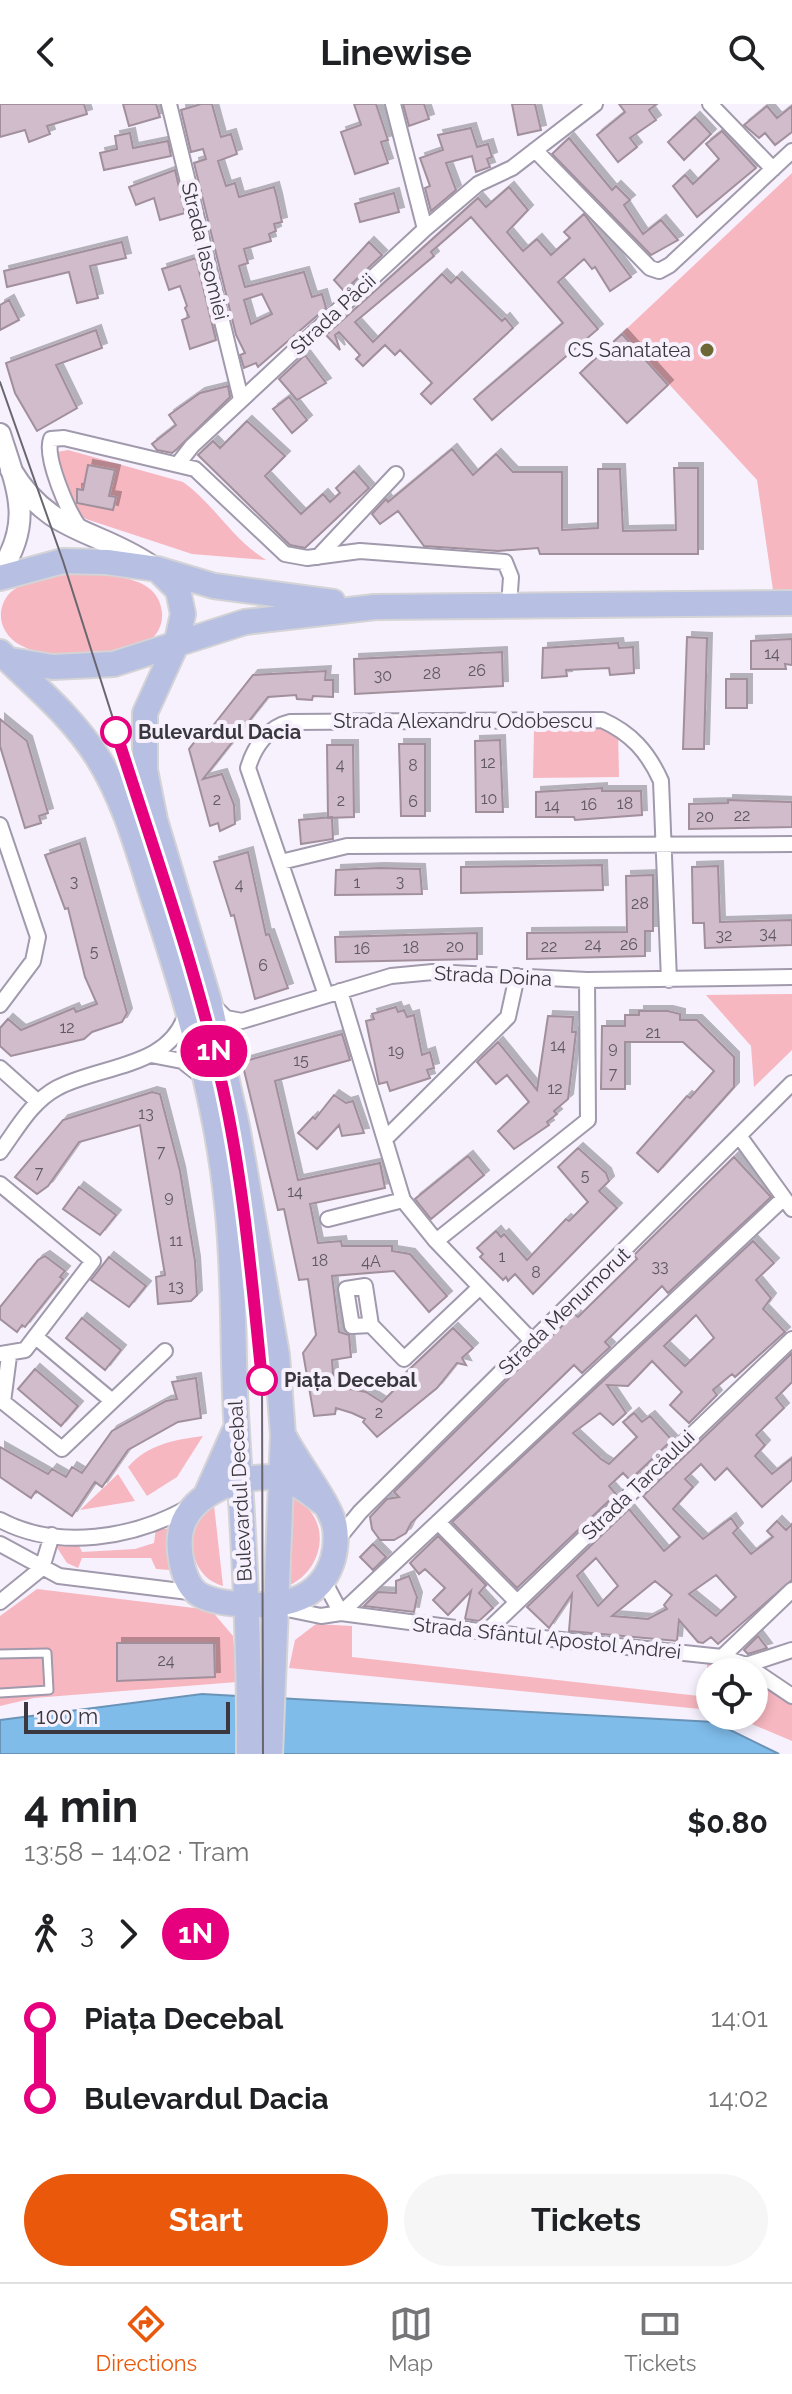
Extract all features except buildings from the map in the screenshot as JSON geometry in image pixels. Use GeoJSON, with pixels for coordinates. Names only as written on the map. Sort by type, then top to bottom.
{"type":"FeatureCollection","features":[{"type":"Feature","properties":{"kind":"main road"},"geometry":{"type":"LineString","coordinates":[[0,434],[22,512],[13,553],[0,575]]}},
{"type":"Feature","properties":{"kind":"main road"},"geometry":{"type":"LineString","coordinates":[[11,470],[37,506],[86,535],[157,569],[178,590],[181,631],[176,645]]}},
{"type":"Feature","properties":{"kind":"main road"},"geometry":{"type":"LineString","coordinates":[[0,575],[63,561],[128,564],[214,586],[375,607]]}},
{"type":"Feature","properties":{"kind":"main road"},"geometry":{"type":"LineString","coordinates":[[3,656],[53,667],[96,667],[132,661],[203,633],[245,622],[375,607],[792,603]]}},
{"type":"Feature","properties":{"kind":"main road","name":"Bulevardul Decebal"},"geometry":{"type":"LineString","coordinates":[[176,645],[145,713],[145,770],[271,1308],[283,1435],[274,1606],[249,1754]]}},
{"type":"Feature","properties":{"kind":"main road","name":"Bulevardul Decebal"},"geometry":{"type":"LineString","coordinates":[[3,656],[56,703],[105,771],[130,825],[198,1005],[206,1080],[227,1202],[246,1605],[262,1678],[270,1754]]}},
{"type":"Feature","properties":{"kind":"main road"},"geometry":{"type":"LineString","coordinates":[[206,1495],[236,1424]]}},
{"type":"Feature","properties":{"kind":"main road"},"geometry":{"type":"LineString","coordinates":[[283,1435],[324,1504],[334,1523],[337,1541],[324,1581],[301,1599],[274,1606],[246,1605],[225,1603],[197,1593],[184,1572],[180,1532],[188,1512],[206,1495],[239,1482],[281,1479],[324,1504]]}},
{"type":"Feature","properties":{"kind":"street","name":"Strada Iasomiei"},"geometry":{"type":"LineString","coordinates":[[169,104],[241,399]]}},
{"type":"Feature","properties":{"kind":"street"},"geometry":{"type":"LineString","coordinates":[[393,104],[425,229]]}},
{"type":"Feature","properties":{"kind":"street","name":"Strada Păcii"},"geometry":{"type":"LineString","coordinates":[[178,464],[241,399],[425,229],[478,184],[512,168],[595,104]]}},
{"type":"Feature","properties":{"kind":"street"},"geometry":{"type":"LineString","coordinates":[[710,104],[773,169]]}},
{"type":"Feature","properties":{"kind":"street"},"geometry":{"type":"LineString","coordinates":[[535,150],[650,268],[659,271],[670,265],[792,151]]}},
{"type":"Feature","properties":{"kind":"street"},"geometry":{"type":"LineString","coordinates":[[86,535],[68,509],[48,450],[51,439],[178,464],[204,475],[276,548],[296,556],[318,557],[360,551],[497,559],[510,569],[509,606]]}},
{"type":"Feature","properties":{"kind":"street"},"geometry":{"type":"LineString","coordinates":[[318,557],[396,474]]}},
{"type":"Feature","properties":{"kind":"street","name":"Strada Alexandru Odobescu"},"geometry":{"type":"LineString","coordinates":[[403,1200],[386,1138],[248,768],[253,752],[269,733],[290,722],[602,720],[626,730],[654,766],[661,781],[666,845],[669,980]]}},
{"type":"Feature","properties":{"kind":"street"},"geometry":{"type":"LineString","coordinates":[[0,827],[5,859],[36,924],[37,947],[26,971],[0,1005]]}},
{"type":"Feature","properties":{"kind":"street"},"geometry":{"type":"LineString","coordinates":[[281,862],[347,846],[792,844]]}},
{"type":"Feature","properties":{"kind":"street","name":"Strada Doina"},"geometry":{"type":"LineString","coordinates":[[198,1005],[226,1018],[242,1021],[391,976],[433,972],[587,980],[792,977]]}},
{"type":"Feature","properties":{"kind":"street"},"geometry":{"type":"LineString","coordinates":[[386,1138],[473,1056],[508,1017],[517,976]]}},
{"type":"Feature","properties":{"kind":"street"},"geometry":{"type":"LineString","coordinates":[[436,1241],[588,1120],[587,980]]}},
{"type":"Feature","properties":{"kind":"street"},"geometry":{"type":"LineString","coordinates":[[0,1152],[37,1101],[73,1081],[151,1055],[178,1033],[198,1005]]}},
{"type":"Feature","properties":{"kind":"street"},"geometry":{"type":"LineString","coordinates":[[151,1055],[182,1061],[206,1080]]}},
{"type":"Feature","properties":{"kind":"street"},"geometry":{"type":"LineString","coordinates":[[0,1068],[37,1101]]}},
{"type":"Feature","properties":{"kind":"street","name":"Strada Menumorut"},"geometry":{"type":"LineString","coordinates":[[337,1541],[360,1512],[792,1083]]}},
{"type":"Feature","properties":{"kind":"street"},"geometry":{"type":"LineString","coordinates":[[324,1581],[341,1613],[788,1204],[740,1137]]}},
{"type":"Feature","properties":{"kind":"street"},"geometry":{"type":"LineString","coordinates":[[0,1184],[93,1261],[37,1338],[25,1350],[4,1355],[3,1402],[62,1449],[165,1351]]}},
{"type":"Feature","properties":{"kind":"street"},"geometry":{"type":"LineString","coordinates":[[328,1219],[403,1200],[479,1288],[532,1341]]}},
{"type":"Feature","properties":{"kind":"street"},"geometry":{"type":"LineString","coordinates":[[371,1325],[404,1359],[479,1288]]}},
{"type":"Feature","properties":{"kind":"street"},"geometry":{"type":"LineString","coordinates":[[37,1338],[111,1400]]}},
{"type":"Feature","properties":{"kind":"street","name":"Strada Tarcăului"},"geometry":{"type":"LineString","coordinates":[[486,1632],[792,1339]]}},
{"type":"Feature","properties":{"kind":"street"},"geometry":{"type":"LineString","coordinates":[[0,1520],[30,1533],[83,1537],[144,1527],[206,1495]]}},
{"type":"Feature","properties":{"kind":"street"},"geometry":{"type":"LineString","coordinates":[[438,1522],[516,1601]]}},
{"type":"Feature","properties":{"kind":"street"},"geometry":{"type":"LineString","coordinates":[[0,1602],[42,1568],[52,1535]]}},
{"type":"Feature","properties":{"kind":"street"},"geometry":{"type":"LineString","coordinates":[[0,1544],[59,1576],[197,1593]]}},
{"type":"Feature","properties":{"kind":"street"},"geometry":{"type":"LineString","coordinates":[[722,1657],[792,1590]]}},
{"type":"Feature","properties":{"kind":"street","name":"Strada Sfântul Apostol Andrei"},"geometry":{"type":"LineString","coordinates":[[274,1606],[321,1616],[341,1613],[725,1658]]}},
{"type":"Feature","properties":{"kind":"street"},"geometry":{"type":"LineString","coordinates":[[767,1658],[792,1650]]}},
{"type":"Feature","properties":{"kind":"street","name":"Strada Sfântul Apostol Andrei"},"geometry":{"type":"LineString","coordinates":[[768,1680],[792,1696]]}},
{"type":"Feature","properties":{"kind":"lane"},"geometry":{"type":"LineString","coordinates":[[0,1654],[47,1653],[49,1690],[0,1693]]}},
{"type":"Feature","properties":{"kind":"shaded area","name":"CS Sanatatea"},"geometry":{"type":"Polygon","coordinates":[[[792,173],[792,589],[773,590],[757,480],[622,333],[792,173]]]}},
{"type":"Feature","properties":{"kind":"shaded area"},"geometry":{"type":"Polygon","coordinates":[[[68,450],[183,482],[243,542],[266,560],[192,554],[86,519],[76,512],[56,460],[57,452],[68,450]]]}},
{"type":"Feature","properties":{"kind":"shaded area"},"geometry":{"type":"Polygon","coordinates":[[[81,574],[118,577],[152,590],[162,612],[159,630],[146,643],[128,651],[81,656],[37,651],[18,644],[8,635],[1,618],[3,604],[9,594],[30,581],[81,574]]]}},
{"type":"Feature","properties":{"kind":"shaded area"},"geometry":{"type":"Polygon","coordinates":[[[618,727],[619,777],[533,778],[534,730],[618,727]]]}},
{"type":"Feature","properties":{"kind":"shaded area"},"geometry":{"type":"Polygon","coordinates":[[[792,994],[792,1050],[754,1087],[751,1046],[706,995],[792,994]]]}},
{"type":"Feature","properties":{"kind":"shaded area"},"geometry":{"type":"Polygon","coordinates":[[[203,1436],[177,1477],[147,1496],[128,1467],[153,1448],[203,1436]]]}},
{"type":"Feature","properties":{"kind":"shaded area"},"geometry":{"type":"Polygon","coordinates":[[[118,1474],[135,1501],[80,1510],[118,1474]]]}},
{"type":"Feature","properties":{"kind":"shaded area"},"geometry":{"type":"Polygon","coordinates":[[[292,1497],[306,1506],[315,1518],[319,1545],[308,1571],[283,1588],[292,1497]]]}},
{"type":"Feature","properties":{"kind":"shaded area"},"geometry":{"type":"Polygon","coordinates":[[[214,1505],[223,1586],[208,1578],[198,1567],[189,1535],[198,1514],[214,1505]]]}},
{"type":"Feature","properties":{"kind":"shaded area"},"geometry":{"type":"Polygon","coordinates":[[[156,1528],[167,1529],[170,1570],[156,1569],[151,1558],[82,1558],[78,1568],[67,1563],[56,1546],[78,1543],[82,1552],[135,1549],[154,1543],[156,1528]]]}},
{"type":"Feature","properties":{"kind":"shaded area"},"geometry":{"type":"Polygon","coordinates":[[[37,1589],[211,1610],[233,1636],[237,1682],[34,1698],[0,1706],[0,1616],[37,1589]]]}},
{"type":"Feature","properties":{"kind":"shaded area"},"geometry":{"type":"Polygon","coordinates":[[[316,1624],[352,1626],[352,1657],[696,1696],[696,1709],[289,1668],[295,1640],[316,1624]]]}},
{"type":"Feature","properties":{"kind":"shaded area"},"geometry":{"type":"Polygon","coordinates":[[[768,1685],[792,1701],[792,1741],[766,1730],[768,1685]]]}},
{"type":"Feature","properties":{"kind":"water"},"geometry":{"type":"Polygon","coordinates":[[[202,1694],[696,1721],[696,1730],[730,1730],[779,1754],[0,1754],[0,1720],[202,1694]]]}},
{"type":"Feature","properties":{"kind":"tram line"},"geometry":{"type":"LineString","coordinates":[[0,382],[63,561],[168,892],[204,1012],[224,1093],[252,1284],[262,1380],[263,1754]]}},
{"type":"Feature","properties":{"kind":"tram line","name":"1N"},"geometry":{"type":"LineString","coordinates":[[116,732],[204,1012],[224,1093],[252,1284],[262,1380]]}},
{"type":"Feature","properties":{"kind":"place","name":"CS Sanatatea"},"geometry":{"type":"Point","coordinates":[707,350]}},
{"type":"Feature","properties":{"kind":"place","name":"Bulevardul Dacia"},"geometry":{"type":"Point","coordinates":[116,732]}},
{"type":"Feature","properties":{"kind":"place","name":"Piața Decebal"},"geometry":{"type":"Point","coordinates":[262,1380]}}]}
